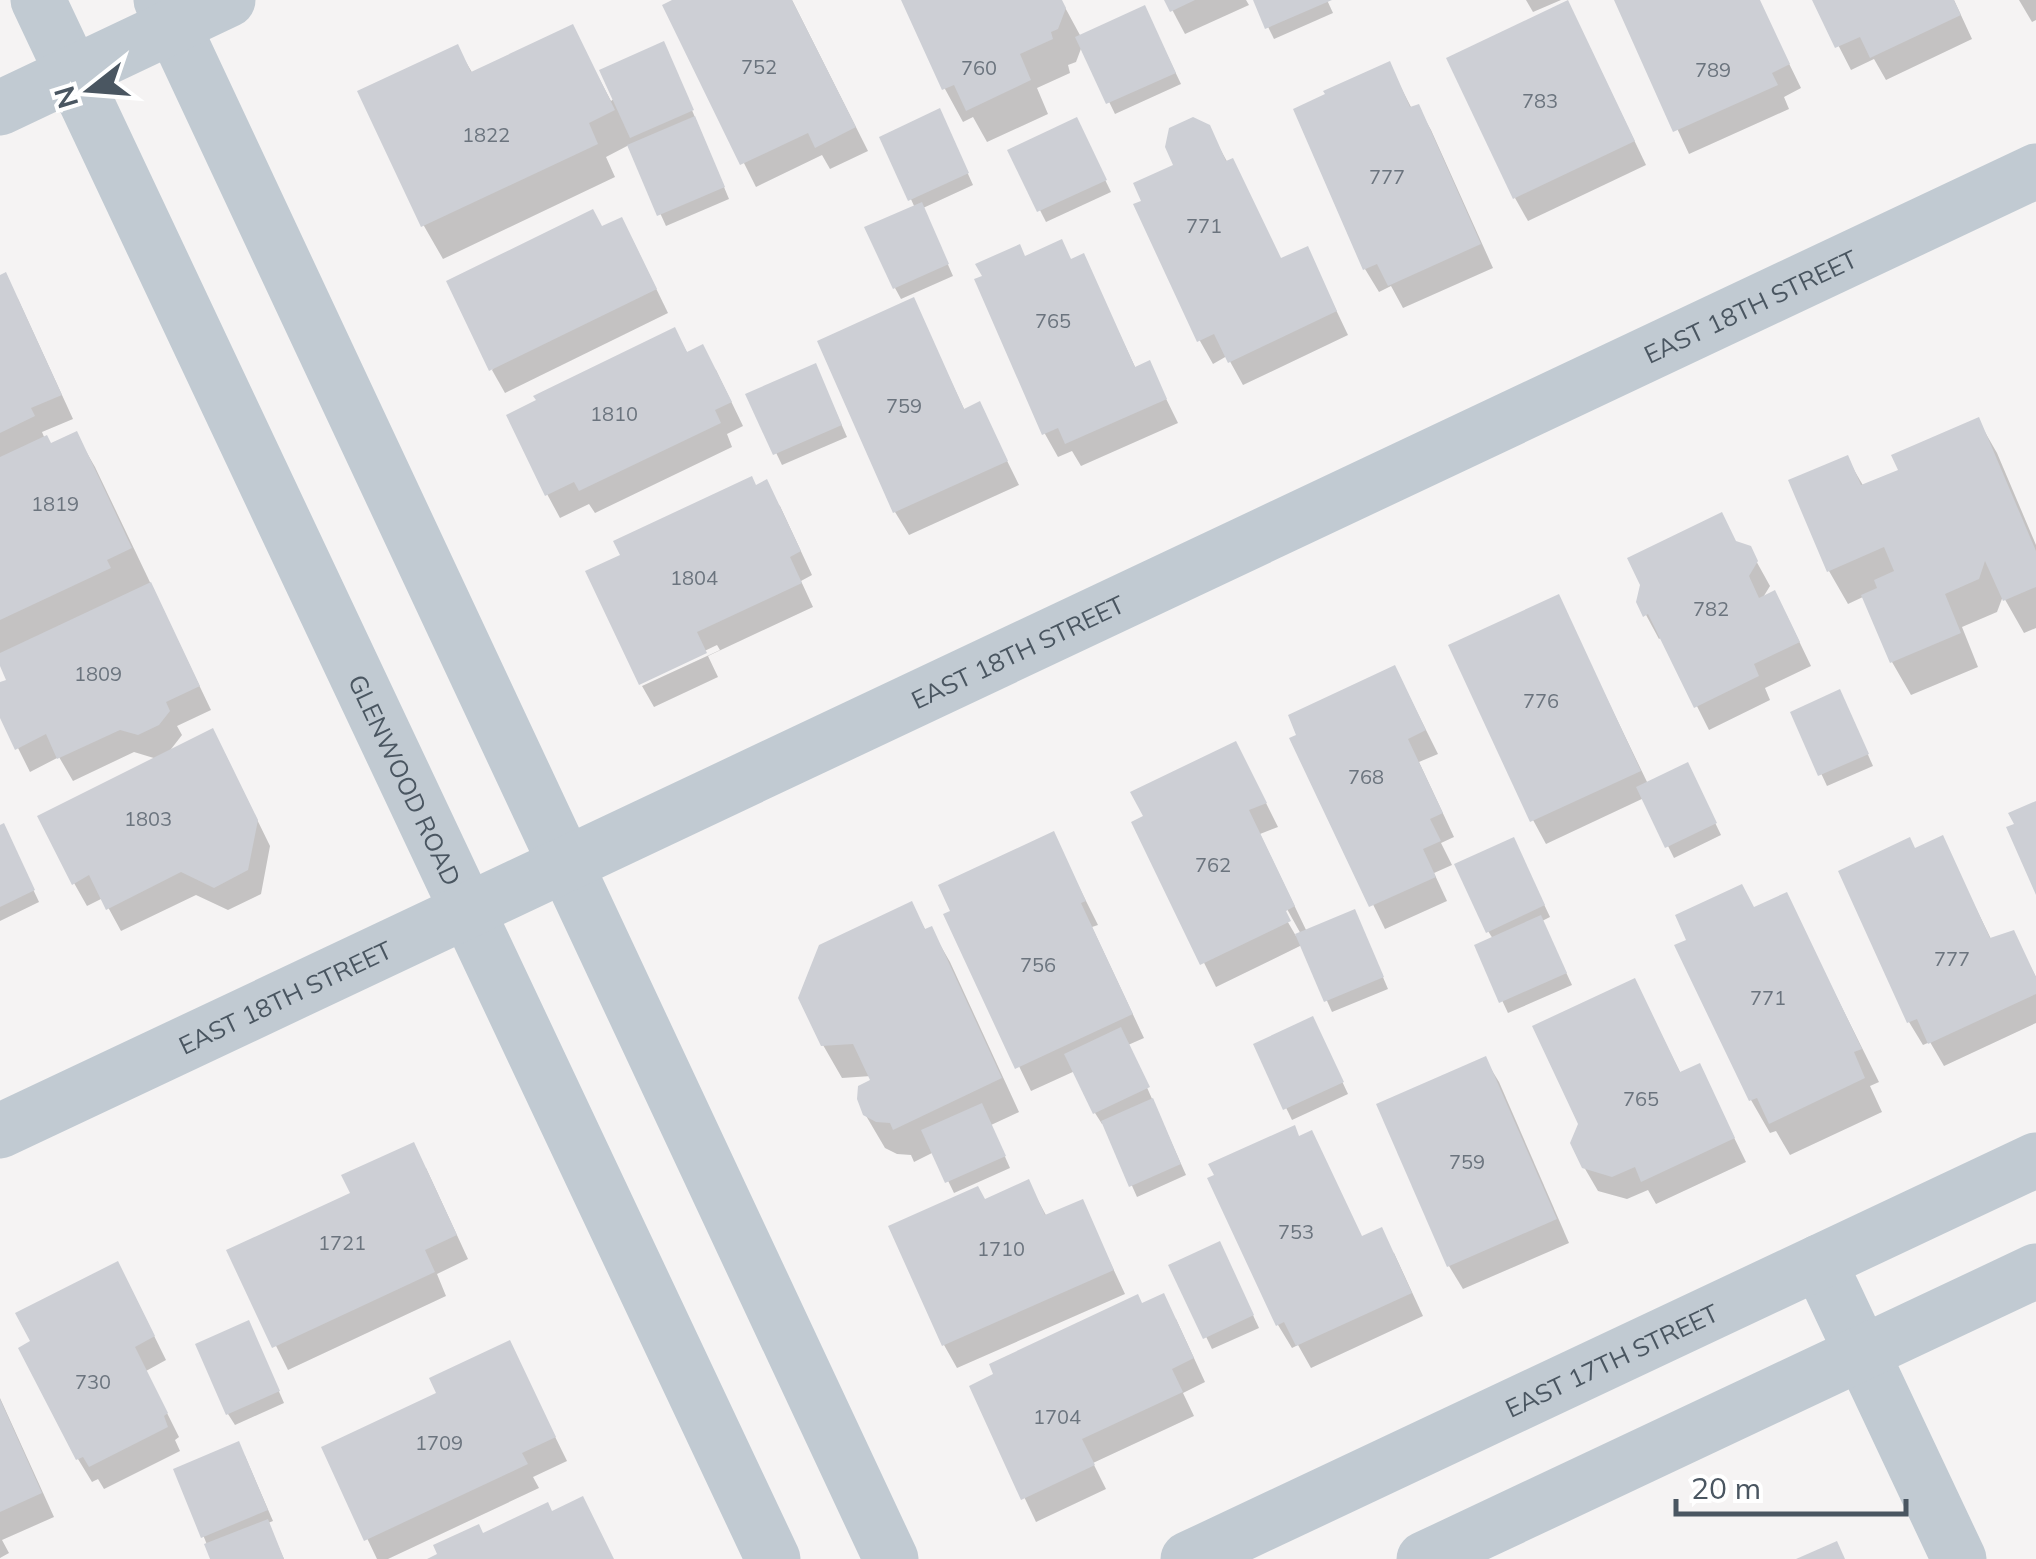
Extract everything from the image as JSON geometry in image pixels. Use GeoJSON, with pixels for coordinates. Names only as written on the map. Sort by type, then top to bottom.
{"type":"FeatureCollection","features":[{"type":"Feature","properties":{"kind":"street","name":"GLENWOOD ROAD"},"geometry":{"type":"LineString","coordinates":[[38,0],[773,1559]]}},
{"type":"Feature","properties":{"kind":"street"},"geometry":{"type":"LineString","coordinates":[[0,108],[72,74],[168,14],[228,0]]}},
{"type":"Feature","properties":{"kind":"street"},"geometry":{"type":"LineString","coordinates":[[168,14],[891,1559]]}},
{"type":"Feature","properties":{"kind":"street","name":"EAST 18TH STREET"},"geometry":{"type":"LineString","coordinates":[[0,1131],[2036,171]]}},
{"type":"Feature","properties":{"kind":"street","name":"EAST 17TH STREET"},"geometry":{"type":"LineString","coordinates":[[1188,1559],[2036,1160]]}},
{"type":"Feature","properties":{"kind":"street"},"geometry":{"type":"LineString","coordinates":[[1820,1262],[1960,1559]]}},
{"type":"Feature","properties":{"kind":"street"},"geometry":{"type":"LineString","coordinates":[[1424,1559],[2036,1271]]}},
{"type":"Feature","properties":{"kind":"building"},"geometry":{"type":"Polygon","coordinates":[[[672,0],[792,0],[856,127],[815,148],[808,133],[740,165],[662,5],[672,0]]]}},
{"type":"Feature","properties":{"kind":"building"},"geometry":{"type":"Polygon","coordinates":[[[901,0],[1062,0],[1066,8],[1058,29],[1051,32],[1053,39],[1020,54],[1031,80],[966,111],[954,85],[942,90],[901,0]]]}},
{"type":"Feature","properties":{"kind":"building"},"geometry":{"type":"Polygon","coordinates":[[[1164,0],[1195,0],[1170,12],[1164,0]]]}},
{"type":"Feature","properties":{"kind":"building"},"geometry":{"type":"Polygon","coordinates":[[[1253,0],[1332,0],[1265,29],[1253,0]]]}},
{"type":"Feature","properties":{"kind":"building"},"geometry":{"type":"Polygon","coordinates":[[[1568,0],[1635,141],[1513,199],[1446,58],[1568,0]]]}},
{"type":"Feature","properties":{"kind":"building"},"geometry":{"type":"Polygon","coordinates":[[[1614,0],[1760,0],[1790,64],[1772,73],[1778,85],[1673,132],[1614,0]]]}},
{"type":"Feature","properties":{"kind":"building"},"geometry":{"type":"Polygon","coordinates":[[[1812,0],[1954,0],[1961,15],[1870,58],[1860,37],[1835,48],[1812,0]]]}},
{"type":"Feature","properties":{"kind":"building"},"geometry":{"type":"Polygon","coordinates":[[[1145,5],[1176,73],[1106,104],[1075,37],[1145,5]]]}},
{"type":"Feature","properties":{"kind":"building"},"geometry":{"type":"Polygon","coordinates":[[[573,24],[615,110],[589,123],[598,144],[421,227],[357,91],[458,44],[471,72],[573,24]]]}},
{"type":"Feature","properties":{"kind":"building"},"geometry":{"type":"Polygon","coordinates":[[[664,41],[694,110],[630,138],[599,70],[664,41]]]}},
{"type":"Feature","properties":{"kind":"building"},"geometry":{"type":"Polygon","coordinates":[[[1390,61],[1410,107],[1419,104],[1481,244],[1388,286],[1377,264],[1363,270],[1293,109],[1390,61]]]}},
{"type":"Feature","properties":{"kind":"building"},"geometry":{"type":"Polygon","coordinates":[[[940,108],[969,173],[908,201],[879,137],[940,108]]]}},
{"type":"Feature","properties":{"kind":"building"},"geometry":{"type":"Polygon","coordinates":[[[695,116],[725,187],[657,216],[627,145],[695,116]]]}},
{"type":"Feature","properties":{"kind":"building"},"geometry":{"type":"Polygon","coordinates":[[[1077,117],[1107,180],[1037,212],[1007,150],[1077,117]]]}},
{"type":"Feature","properties":{"kind":"building"},"geometry":{"type":"Polygon","coordinates":[[[1193,117],[1210,125],[1226,161],[1233,158],[1281,258],[1308,246],[1337,311],[1228,363],[1214,334],[1197,342],[1133,204],[1141,201],[1133,183],[1173,165],[1165,147],[1169,128],[1193,117]]]}},
{"type":"Feature","properties":{"kind":"building"},"geometry":{"type":"Polygon","coordinates":[[[922,202],[949,264],[893,289],[864,227],[922,202]]]}},
{"type":"Feature","properties":{"kind":"building"},"geometry":{"type":"Polygon","coordinates":[[[593,209],[602,226],[622,217],[657,289],[489,371],[446,281],[593,209]]]}},
{"type":"Feature","properties":{"kind":"building"},"geometry":{"type":"Polygon","coordinates":[[[1062,239],[1071,259],[1084,253],[1135,367],[1150,360],[1167,399],[1065,444],[1058,428],[1042,435],[974,279],[982,276],[975,264],[1020,244],[1025,256],[1062,239]]]}},
{"type":"Feature","properties":{"kind":"building"},"geometry":{"type":"Polygon","coordinates":[[[6,272],[62,395],[31,408],[35,416],[0,433],[0,275],[6,272]]]}},
{"type":"Feature","properties":{"kind":"building"},"geometry":{"type":"Polygon","coordinates":[[[914,297],[964,409],[980,401],[1008,461],[893,513],[817,341],[914,297]]]}},
{"type":"Feature","properties":{"kind":"building"},"geometry":{"type":"Polygon","coordinates":[[[675,327],[687,352],[703,344],[732,402],[715,410],[721,423],[579,491],[574,482],[545,496],[506,415],[536,400],[533,396],[675,327]]]}},
{"type":"Feature","properties":{"kind":"building"},"geometry":{"type":"Polygon","coordinates":[[[816,363],[842,425],[773,455],[745,394],[816,363]]]}},
{"type":"Feature","properties":{"kind":"building"},"geometry":{"type":"Polygon","coordinates":[[[1979,417],[2036,551],[2036,587],[2003,601],[1985,561],[1979,579],[1945,594],[1961,633],[1890,663],[1861,595],[1877,588],[1874,580],[1894,571],[1884,547],[1827,572],[1788,480],[1848,455],[1861,485],[1898,470],[1891,455],[1979,417]]]}},
{"type":"Feature","properties":{"kind":"building"},"geometry":{"type":"Polygon","coordinates":[[[77,431],[132,548],[107,560],[111,568],[0,620],[0,457],[47,435],[51,443],[77,431]]]}},
{"type":"Feature","properties":{"kind":"building"},"geometry":{"type":"Polygon","coordinates":[[[752,476],[756,485],[767,479],[801,551],[790,557],[802,583],[697,632],[707,653],[639,685],[585,571],[620,555],[613,541],[752,476]]]}},
{"type":"Feature","properties":{"kind":"building"},"geometry":{"type":"Polygon","coordinates":[[[1722,512],[1736,541],[1751,546],[1758,561],[1749,576],[1759,598],[1775,590],[1800,642],[1754,664],[1759,676],[1694,708],[1648,614],[1643,617],[1636,602],[1640,585],[1627,558],[1722,512]]]}},
{"type":"Feature","properties":{"kind":"building"},"geometry":{"type":"Polygon","coordinates":[[[151,582],[200,686],[166,702],[170,711],[159,725],[138,735],[120,730],[57,759],[46,734],[15,750],[0,718],[0,682],[6,680],[0,653],[151,582]]]}},
{"type":"Feature","properties":{"kind":"building"},"geometry":{"type":"Polygon","coordinates":[[[1559,594],[1641,771],[1530,822],[1448,645],[1559,594]]]}},
{"type":"Feature","properties":{"kind":"building"},"geometry":{"type":"Polygon","coordinates":[[[1395,665],[1426,730],[1408,739],[1443,813],[1430,819],[1441,841],[1423,849],[1436,877],[1369,907],[1289,738],[1296,735],[1288,715],[1395,665]]]}},
{"type":"Feature","properties":{"kind":"building"},"geometry":{"type":"Polygon","coordinates":[[[1840,689],[1869,754],[1818,776],[1790,712],[1840,689]]]}},
{"type":"Feature","properties":{"kind":"building"},"geometry":{"type":"Polygon","coordinates":[[[213,728],[258,820],[248,870],[214,888],[181,872],[106,910],[89,875],[72,885],[37,816],[213,728]]]}},
{"type":"Feature","properties":{"kind":"building"},"geometry":{"type":"Polygon","coordinates":[[[1236,741],[1267,803],[1249,810],[1295,906],[1286,911],[1291,921],[1200,965],[1131,822],[1143,816],[1130,792],[1236,741]]]}},
{"type":"Feature","properties":{"kind":"building"},"geometry":{"type":"Polygon","coordinates":[[[1688,762],[1717,823],[1665,848],[1636,787],[1688,762]]]}},
{"type":"Feature","properties":{"kind":"building"},"geometry":{"type":"Polygon","coordinates":[[[2036,801],[2036,895],[2006,827],[2014,824],[2008,813],[2036,801]]]}},
{"type":"Feature","properties":{"kind":"building"},"geometry":{"type":"Polygon","coordinates":[[[4,823],[35,890],[0,907],[0,825],[4,823]]]}},
{"type":"Feature","properties":{"kind":"building"},"geometry":{"type":"Polygon","coordinates":[[[1054,831],[1086,901],[1081,903],[1133,1014],[1015,1069],[943,914],[950,911],[938,885],[1054,831]]]}},
{"type":"Feature","properties":{"kind":"building"},"geometry":{"type":"Polygon","coordinates":[[[1943,835],[1990,938],[2014,930],[2036,977],[2036,994],[1928,1044],[1917,1019],[1907,1023],[1838,871],[1910,837],[1915,848],[1943,835]]]}},
{"type":"Feature","properties":{"kind":"building"},"geometry":{"type":"Polygon","coordinates":[[[1514,837],[1545,905],[1486,933],[1454,864],[1514,837]]]}},
{"type":"Feature","properties":{"kind":"building"},"geometry":{"type":"Polygon","coordinates":[[[1742,884],[1754,907],[1787,892],[1862,1049],[1854,1052],[1865,1078],[1769,1124],[1757,1098],[1749,1101],[1674,945],[1686,940],[1675,915],[1742,884]]]}},
{"type":"Feature","properties":{"kind":"building"},"geometry":{"type":"Polygon","coordinates":[[[912,901],[925,929],[932,926],[1002,1078],[893,1130],[890,1123],[876,1122],[863,1115],[857,1099],[858,1086],[870,1080],[853,1044],[821,1046],[798,998],[819,945],[912,901]]]}},
{"type":"Feature","properties":{"kind":"building"},"geometry":{"type":"Polygon","coordinates":[[[1355,909],[1384,977],[1324,1002],[1295,934],[1355,909]]]}},
{"type":"Feature","properties":{"kind":"building"},"geometry":{"type":"Polygon","coordinates":[[[1541,915],[1567,973],[1499,1003],[1474,945],[1541,915]]]}},
{"type":"Feature","properties":{"kind":"building"},"geometry":{"type":"Polygon","coordinates":[[[1635,978],[1680,1072],[1700,1063],[1735,1138],[1641,1182],[1635,1167],[1612,1177],[1582,1168],[1570,1143],[1578,1124],[1532,1026],[1635,978]]]}},
{"type":"Feature","properties":{"kind":"building"},"geometry":{"type":"Polygon","coordinates":[[[1313,1016],[1344,1082],[1283,1110],[1253,1044],[1313,1016]]]}},
{"type":"Feature","properties":{"kind":"building"},"geometry":{"type":"Polygon","coordinates":[[[1121,1027],[1150,1087],[1093,1114],[1064,1054],[1121,1027]]]}},
{"type":"Feature","properties":{"kind":"building"},"geometry":{"type":"Polygon","coordinates":[[[1486,1056],[1557,1219],[1447,1267],[1376,1104],[1486,1056]]]}},
{"type":"Feature","properties":{"kind":"building"},"geometry":{"type":"Polygon","coordinates":[[[1153,1098],[1181,1164],[1129,1187],[1101,1121],[1153,1098]]]}},
{"type":"Feature","properties":{"kind":"building"},"geometry":{"type":"Polygon","coordinates":[[[982,1103],[1006,1156],[945,1183],[921,1130],[982,1103]]]}},
{"type":"Feature","properties":{"kind":"building"},"geometry":{"type":"Polygon","coordinates":[[[1295,1125],[1299,1136],[1312,1130],[1362,1236],[1382,1227],[1412,1293],[1296,1346],[1284,1322],[1276,1326],[1207,1178],[1214,1175],[1208,1164],[1295,1125]]]}},
{"type":"Feature","properties":{"kind":"building"},"geometry":{"type":"Polygon","coordinates":[[[414,1142],[457,1235],[425,1250],[435,1272],[272,1348],[226,1250],[350,1193],[341,1175],[414,1142]]]}},
{"type":"Feature","properties":{"kind":"building"},"geometry":{"type":"Polygon","coordinates":[[[1029,1179],[1045,1215],[1083,1199],[1114,1270],[942,1346],[888,1226],[978,1186],[985,1199],[1029,1179]]]}},
{"type":"Feature","properties":{"kind":"building"},"geometry":{"type":"Polygon","coordinates":[[[1220,1241],[1254,1315],[1203,1339],[1168,1265],[1220,1241]]]}},
{"type":"Feature","properties":{"kind":"building"},"geometry":{"type":"Polygon","coordinates":[[[118,1261],[155,1336],[135,1347],[168,1413],[164,1416],[168,1427],[89,1467],[83,1457],[76,1460],[18,1348],[30,1341],[15,1313],[118,1261]]]}},
{"type":"Feature","properties":{"kind":"building"},"geometry":{"type":"Polygon","coordinates":[[[1164,1293],[1194,1358],[1172,1369],[1183,1392],[1082,1439],[1095,1465],[1021,1500],[969,1386],[993,1374],[989,1364],[1138,1294],[1142,1303],[1164,1293]]]}},
{"type":"Feature","properties":{"kind":"building"},"geometry":{"type":"Polygon","coordinates":[[[249,1320],[280,1391],[226,1415],[195,1344],[249,1320]]]}},
{"type":"Feature","properties":{"kind":"building"},"geometry":{"type":"Polygon","coordinates":[[[510,1340],[556,1437],[522,1453],[528,1464],[364,1541],[321,1447],[436,1393],[429,1378],[510,1340]]]}},
{"type":"Feature","properties":{"kind":"building"},"geometry":{"type":"Polygon","coordinates":[[[0,1399],[42,1493],[0,1512],[0,1399]]]}},
{"type":"Feature","properties":{"kind":"building"},"geometry":{"type":"Polygon","coordinates":[[[239,1441],[268,1510],[201,1538],[173,1469],[239,1441]]]}},
{"type":"Feature","properties":{"kind":"building"},"geometry":{"type":"Polygon","coordinates":[[[583,1496],[614,1559],[427,1559],[437,1554],[433,1545],[479,1524],[483,1533],[548,1502],[552,1511],[583,1496]]]}},
{"type":"Feature","properties":{"kind":"building"},"geometry":{"type":"Polygon","coordinates":[[[268,1519],[284,1559],[210,1559],[204,1544],[268,1519]]]}},
{"type":"Feature","properties":{"kind":"building"},"geometry":{"type":"Polygon","coordinates":[[[1837,1541],[1845,1559],[1796,1559],[1837,1541]]]}}]}
